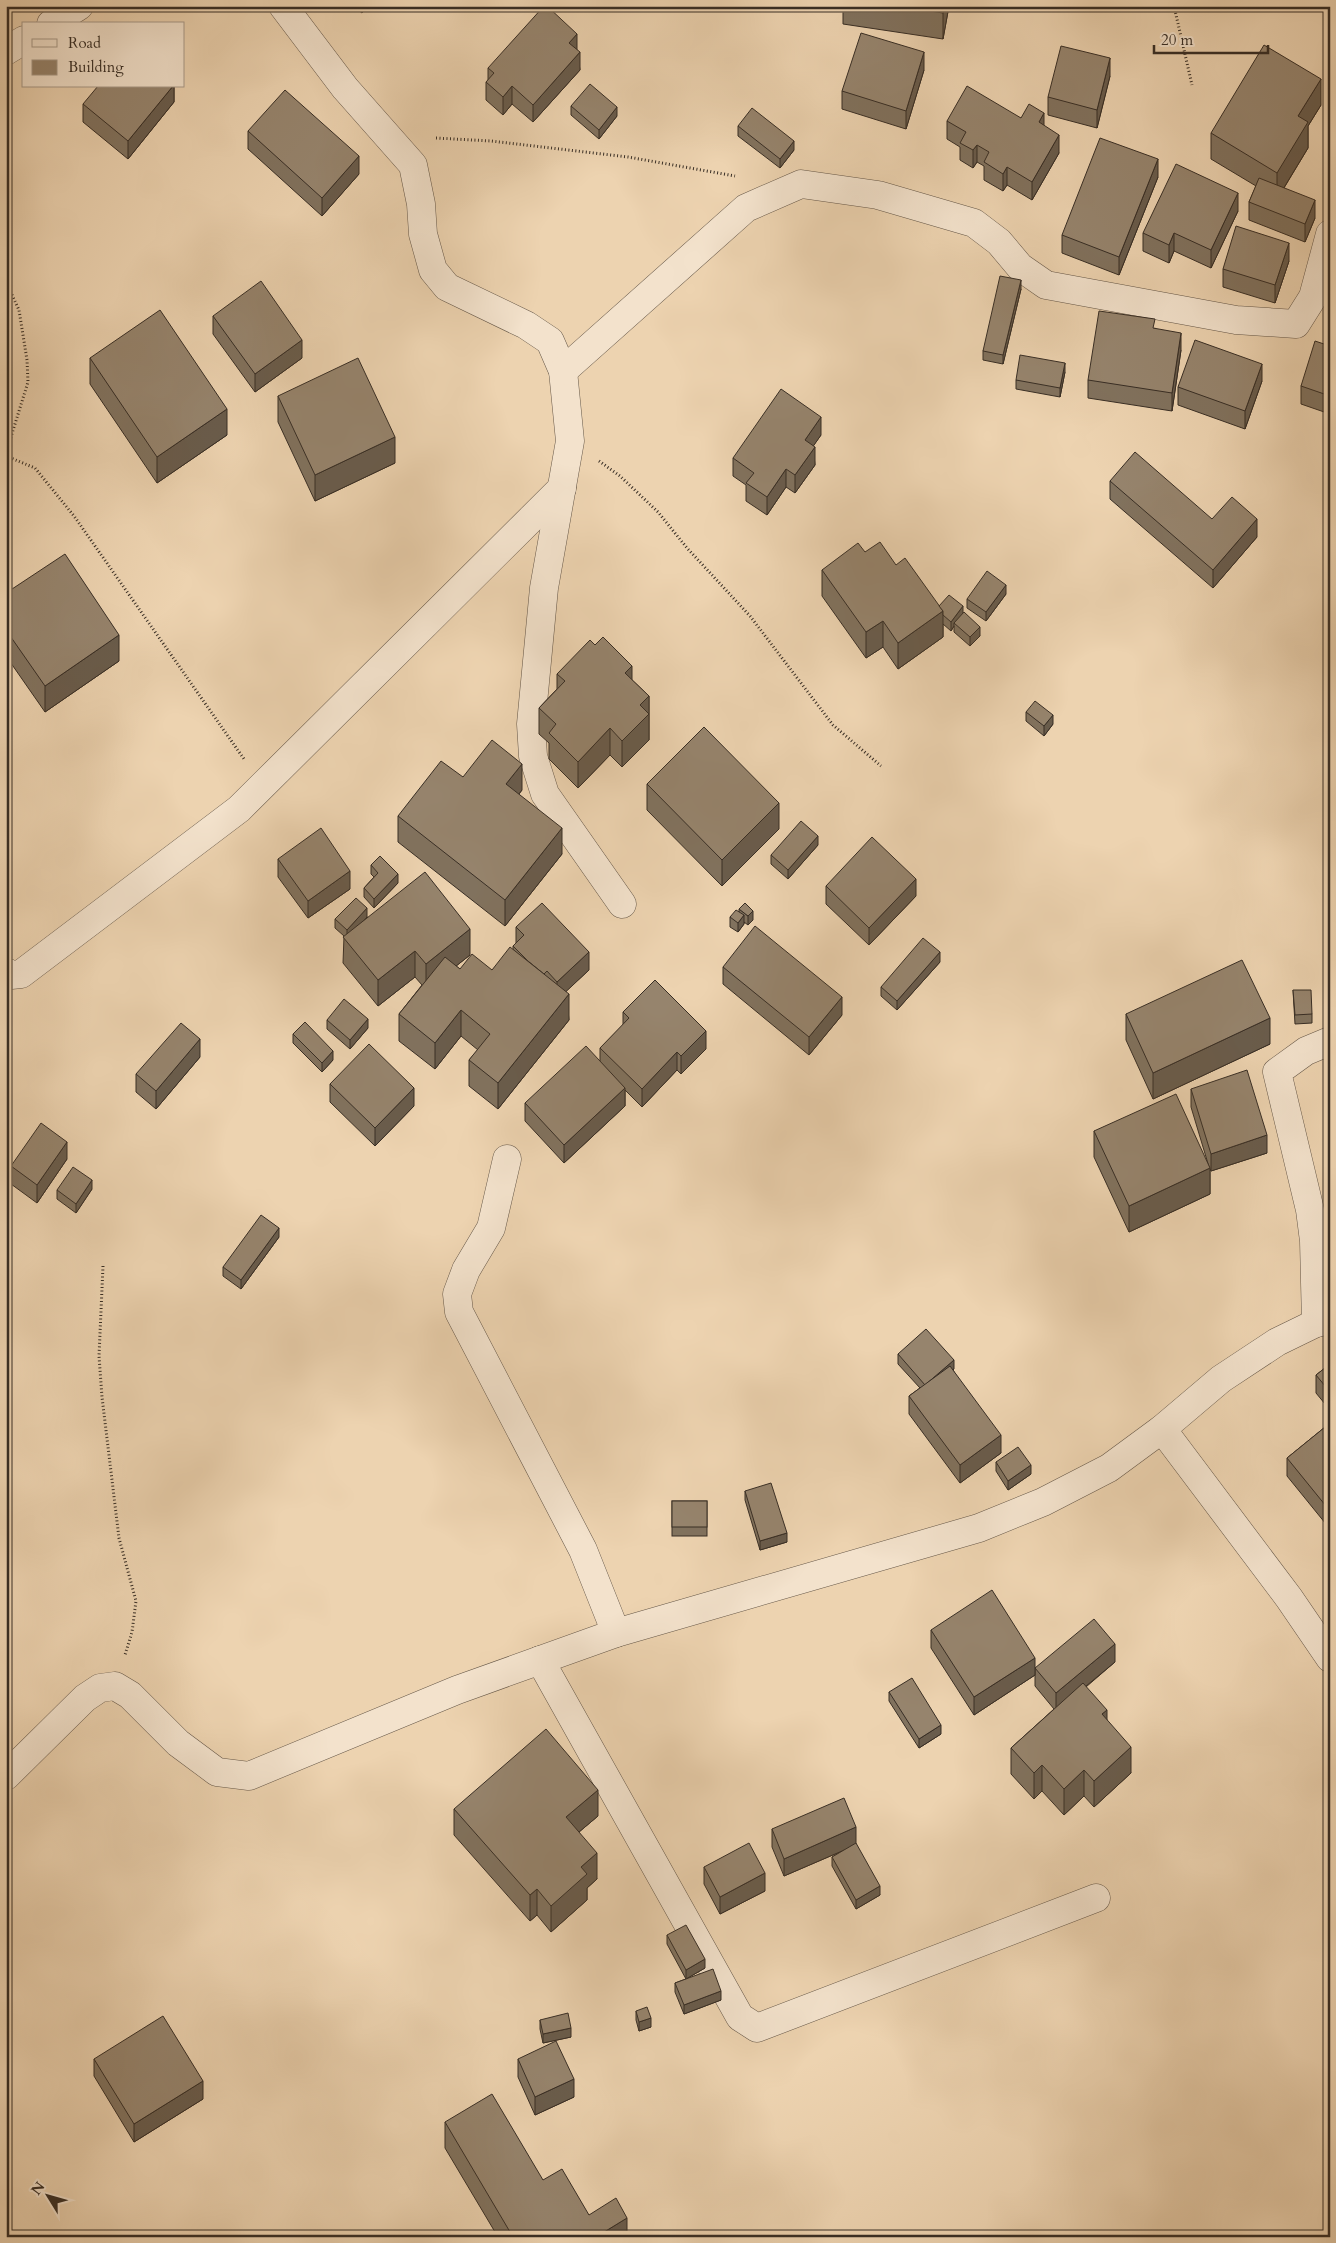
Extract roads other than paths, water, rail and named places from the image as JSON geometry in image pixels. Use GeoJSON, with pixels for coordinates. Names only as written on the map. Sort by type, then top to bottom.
{"type":"FeatureCollection","features":[{"type":"Feature","properties":{"kind":"street"},"geometry":{"type":"LineString","coordinates":[[54,22],[79,6]]}},
{"type":"Feature","properties":{"kind":"street"},"geometry":{"type":"LineString","coordinates":[[284,6],[345,88],[413,165],[421,204],[423,234],[433,270],[448,287],[526,324],[550,341],[563,371],[570,441],[544,588],[531,724],[533,756],[545,794],[622,904]]}},
{"type":"Feature","properties":{"kind":"street"},"geometry":{"type":"LineString","coordinates":[[6,51],[22,41]]}},
{"type":"Feature","properties":{"kind":"street"},"geometry":{"type":"LineString","coordinates":[[563,371],[746,208],[801,184],[878,195],[974,223],[999,242],[1020,267],[1046,285],[1236,320],[1296,324],[1313,297],[1330,234]]}},
{"type":"Feature","properties":{"kind":"street"},"geometry":{"type":"LineString","coordinates":[[6,972],[11,975],[21,974],[239,809],[562,488]]}},
{"type":"Feature","properties":{"kind":"street"},"geometry":{"type":"LineString","coordinates":[[6,1776],[85,1698],[100,1688],[114,1686],[130,1695],[178,1743],[217,1772],[249,1776],[457,1690],[616,1633],[979,1528],[1043,1502],[1109,1468],[1162,1429],[1221,1379],[1277,1342],[1323,1322],[1310,1210],[1277,1072],[1306,1051],[1330,1041]]}},
{"type":"Feature","properties":{"kind":"street"},"geometry":{"type":"LineString","coordinates":[[507,1159],[490,1228],[466,1270],[457,1294],[459,1312],[583,1550],[616,1633]]}},
{"type":"Feature","properties":{"kind":"street"},"geometry":{"type":"LineString","coordinates":[[1162,1429],[1289,1598],[1330,1658]]}},
{"type":"Feature","properties":{"kind":"street"},"geometry":{"type":"LineString","coordinates":[[540,1660],[740,2017],[757,2028],[1096,1898]]}}]}
